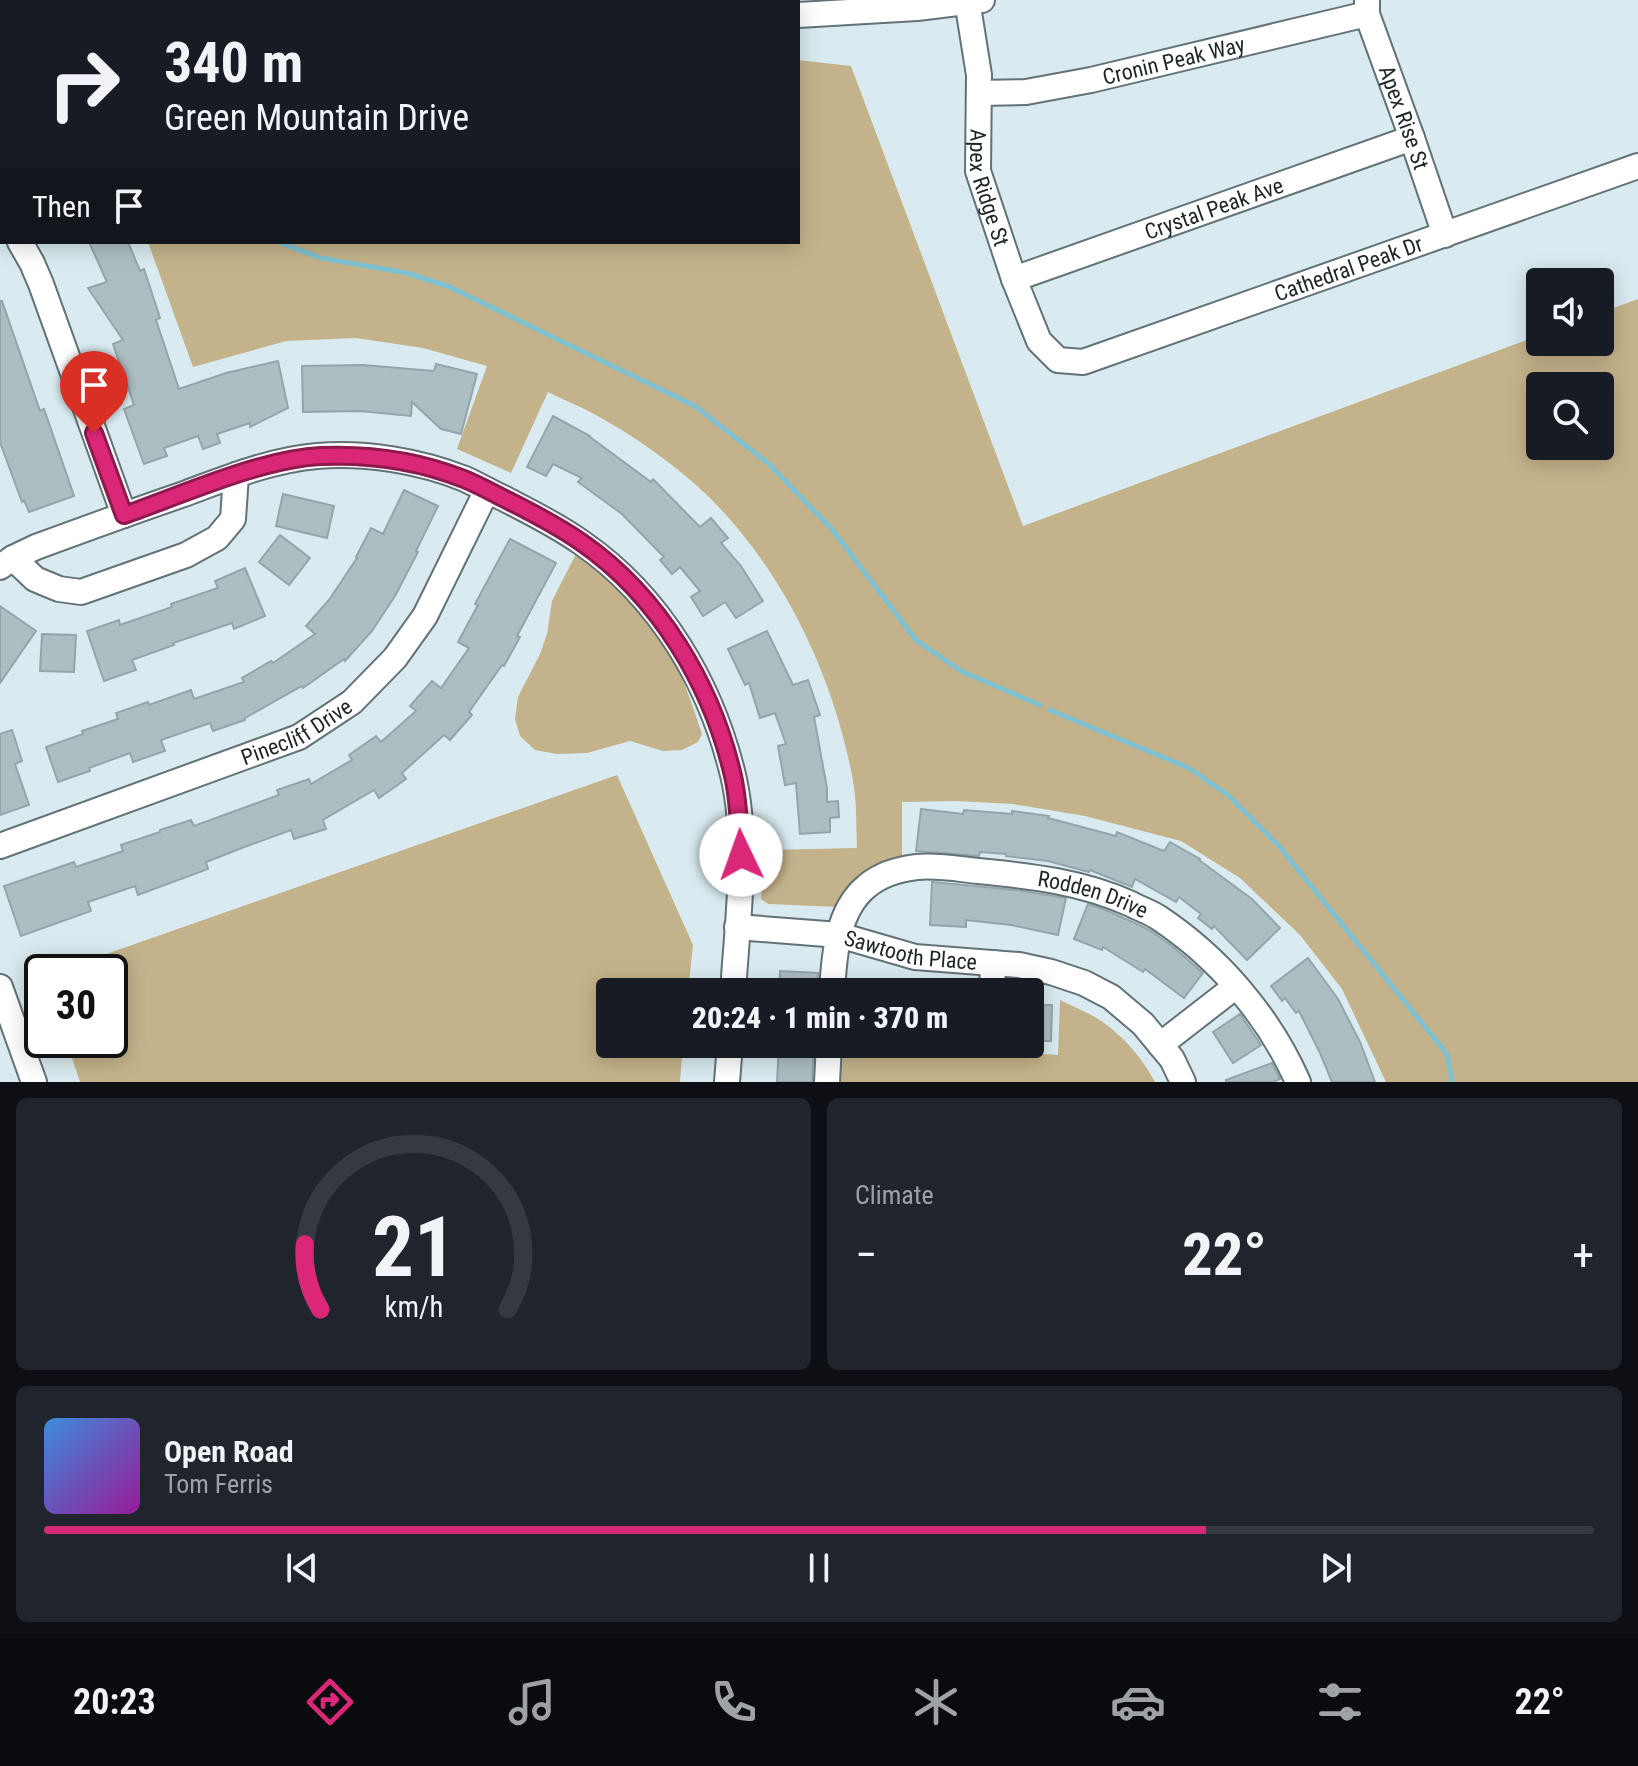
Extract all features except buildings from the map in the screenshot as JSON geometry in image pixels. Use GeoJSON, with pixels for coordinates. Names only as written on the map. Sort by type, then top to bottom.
{"type":"FeatureCollection","features":[{"type":"Feature","properties":{"kind":"street"},"geometry":{"type":"LineString","coordinates":[[800,15],[917,8],[972,1]]}},
{"type":"Feature","properties":{"kind":"street","name":"Apex Ridge St"},"geometry":{"type":"LineString","coordinates":[[972,1],[979,75],[978,171],[1014,279],[1039,341],[1058,360]]}},
{"type":"Feature","properties":{"kind":"street","name":"Cronin Peak Way"},"geometry":{"type":"LineString","coordinates":[[979,93],[1026,92],[1091,80],[1367,7]]}},
{"type":"Feature","properties":{"kind":"street","name":"Apex Rise St"},"geometry":{"type":"LineString","coordinates":[[1367,7],[1445,235]]}},
{"type":"Feature","properties":{"kind":"street","name":"Crystal Peak Ave"},"geometry":{"type":"LineString","coordinates":[[1014,279],[1412,138]]}},
{"type":"Feature","properties":{"kind":"street","name":"Cathedral Peak Dr"},"geometry":{"type":"LineString","coordinates":[[1058,360],[1083,362],[1638,166]]}},
{"type":"Feature","properties":{"kind":"street"},"geometry":{"type":"LineString","coordinates":[[14,247],[32,263],[41,284],[124,515]]}},
{"type":"Feature","properties":{"kind":"street"},"geometry":{"type":"LineString","coordinates":[[7,562],[36,547],[236,475],[318,456],[393,460],[447,473],[544,519],[583,544],[619,573],[661,620],[694,670],[719,725],[739,814],[741,855],[734,978]]}},
{"type":"Feature","properties":{"kind":"street"},"geometry":{"type":"LineString","coordinates":[[7,562],[59,589],[81,592],[186,555],[217,538],[233,519],[236,475]]}},
{"type":"Feature","properties":{"kind":"street","name":"Pinecliff Drive"},"geometry":{"type":"LineString","coordinates":[[0,846],[299,737],[352,702],[395,658],[425,616],[487,490]]}},
{"type":"Feature","properties":{"kind":"street","name":"Rodden Drive"},"geometry":{"type":"LineString","coordinates":[[834,978],[839,935],[848,906],[867,885],[894,872],[920,867],[1056,880],[1108,894],[1156,916],[1195,945],[1236,986],[1267,1024],[1298,1082]]}},
{"type":"Feature","properties":{"kind":"street","name":"Sawtooth Place"},"geometry":{"type":"LineString","coordinates":[[737,927],[839,935],[915,957],[1019,965],[1084,983],[1111,997],[1143,1024],[1172,1059],[1183,1082]]}},
{"type":"Feature","properties":{"kind":"street"},"geometry":{"type":"LineString","coordinates":[[992,978],[993,963]]}},
{"type":"Feature","properties":{"kind":"street"},"geometry":{"type":"LineString","coordinates":[[1160,1045],[1236,986]]}},
{"type":"Feature","properties":{"kind":"street"},"geometry":{"type":"LineString","coordinates":[[0,987],[34,1082]]}},
{"type":"Feature","properties":{"kind":"street"},"geometry":{"type":"LineString","coordinates":[[727,1082],[729,1058]]}},
{"type":"Feature","properties":{"kind":"street"},"geometry":{"type":"LineString","coordinates":[[827,1082],[828,1058]]}},
{"type":"Feature","properties":{"kind":"shaded area"},"geometry":{"type":"Polygon","coordinates":[[[800,60],[851,66],[1023,526],[1526,340],[1526,356],[1614,356],[1614,308],[1638,299],[1638,1082],[1386,1082],[1342,989],[1300,935],[1240,878],[1181,841],[1085,816],[1013,804],[902,802],[902,858],[839,907],[768,904],[761,899],[766,850],[857,848],[856,806],[844,742],[819,666],[783,593],[737,527],[675,467],[634,438],[548,392],[511,473],[457,449],[487,366],[423,348],[356,338],[286,341],[193,367],[149,244],[800,244],[800,60]]]}},
{"type":"Feature","properties":{"kind":"shaded area"},"geometry":{"type":"Polygon","coordinates":[[[576,554],[631,603],[660,637],[689,696],[702,734],[698,742],[682,750],[663,751],[630,741],[587,753],[557,754],[535,750],[520,736],[515,719],[518,697],[540,654],[547,634],[552,601],[576,554]]]}},
{"type":"Feature","properties":{"kind":"shaded area"},"geometry":{"type":"Polygon","coordinates":[[[617,775],[693,945],[689,978],[596,978],[596,1058],[682,1058],[680,1082],[80,1082],[72,1058],[128,1058],[128,954],[106,954],[617,775]]]}},
{"type":"Feature","properties":{"kind":"shaded area"},"geometry":{"type":"Polygon","coordinates":[[[1060,1000],[1095,1017],[1113,1030],[1137,1054],[1155,1082],[835,1082],[836,1058],[1044,1058],[1044,1054],[1058,1055],[1060,1000]]]}},
{"type":"Feature","properties":{"kind":"waterway"},"geometry":{"type":"LineString","coordinates":[[283,244],[321,258],[407,273],[450,287],[695,406],[768,463],[831,528],[916,640],[961,671],[1040,705]]}},
{"type":"Feature","properties":{"kind":"waterway"},"geometry":{"type":"LineString","coordinates":[[1050,710],[1189,768],[1228,795],[1279,846],[1447,1054],[1452,1082]]}},
{"type":"Feature","properties":{"kind":"route"},"geometry":{"type":"LineString","coordinates":[[94,433],[124,515],[279,462],[318,456],[361,456],[422,466],[468,480],[544,519],[583,544],[619,573],[661,620],[694,670],[719,725],[733,778],[741,855]]}}]}
